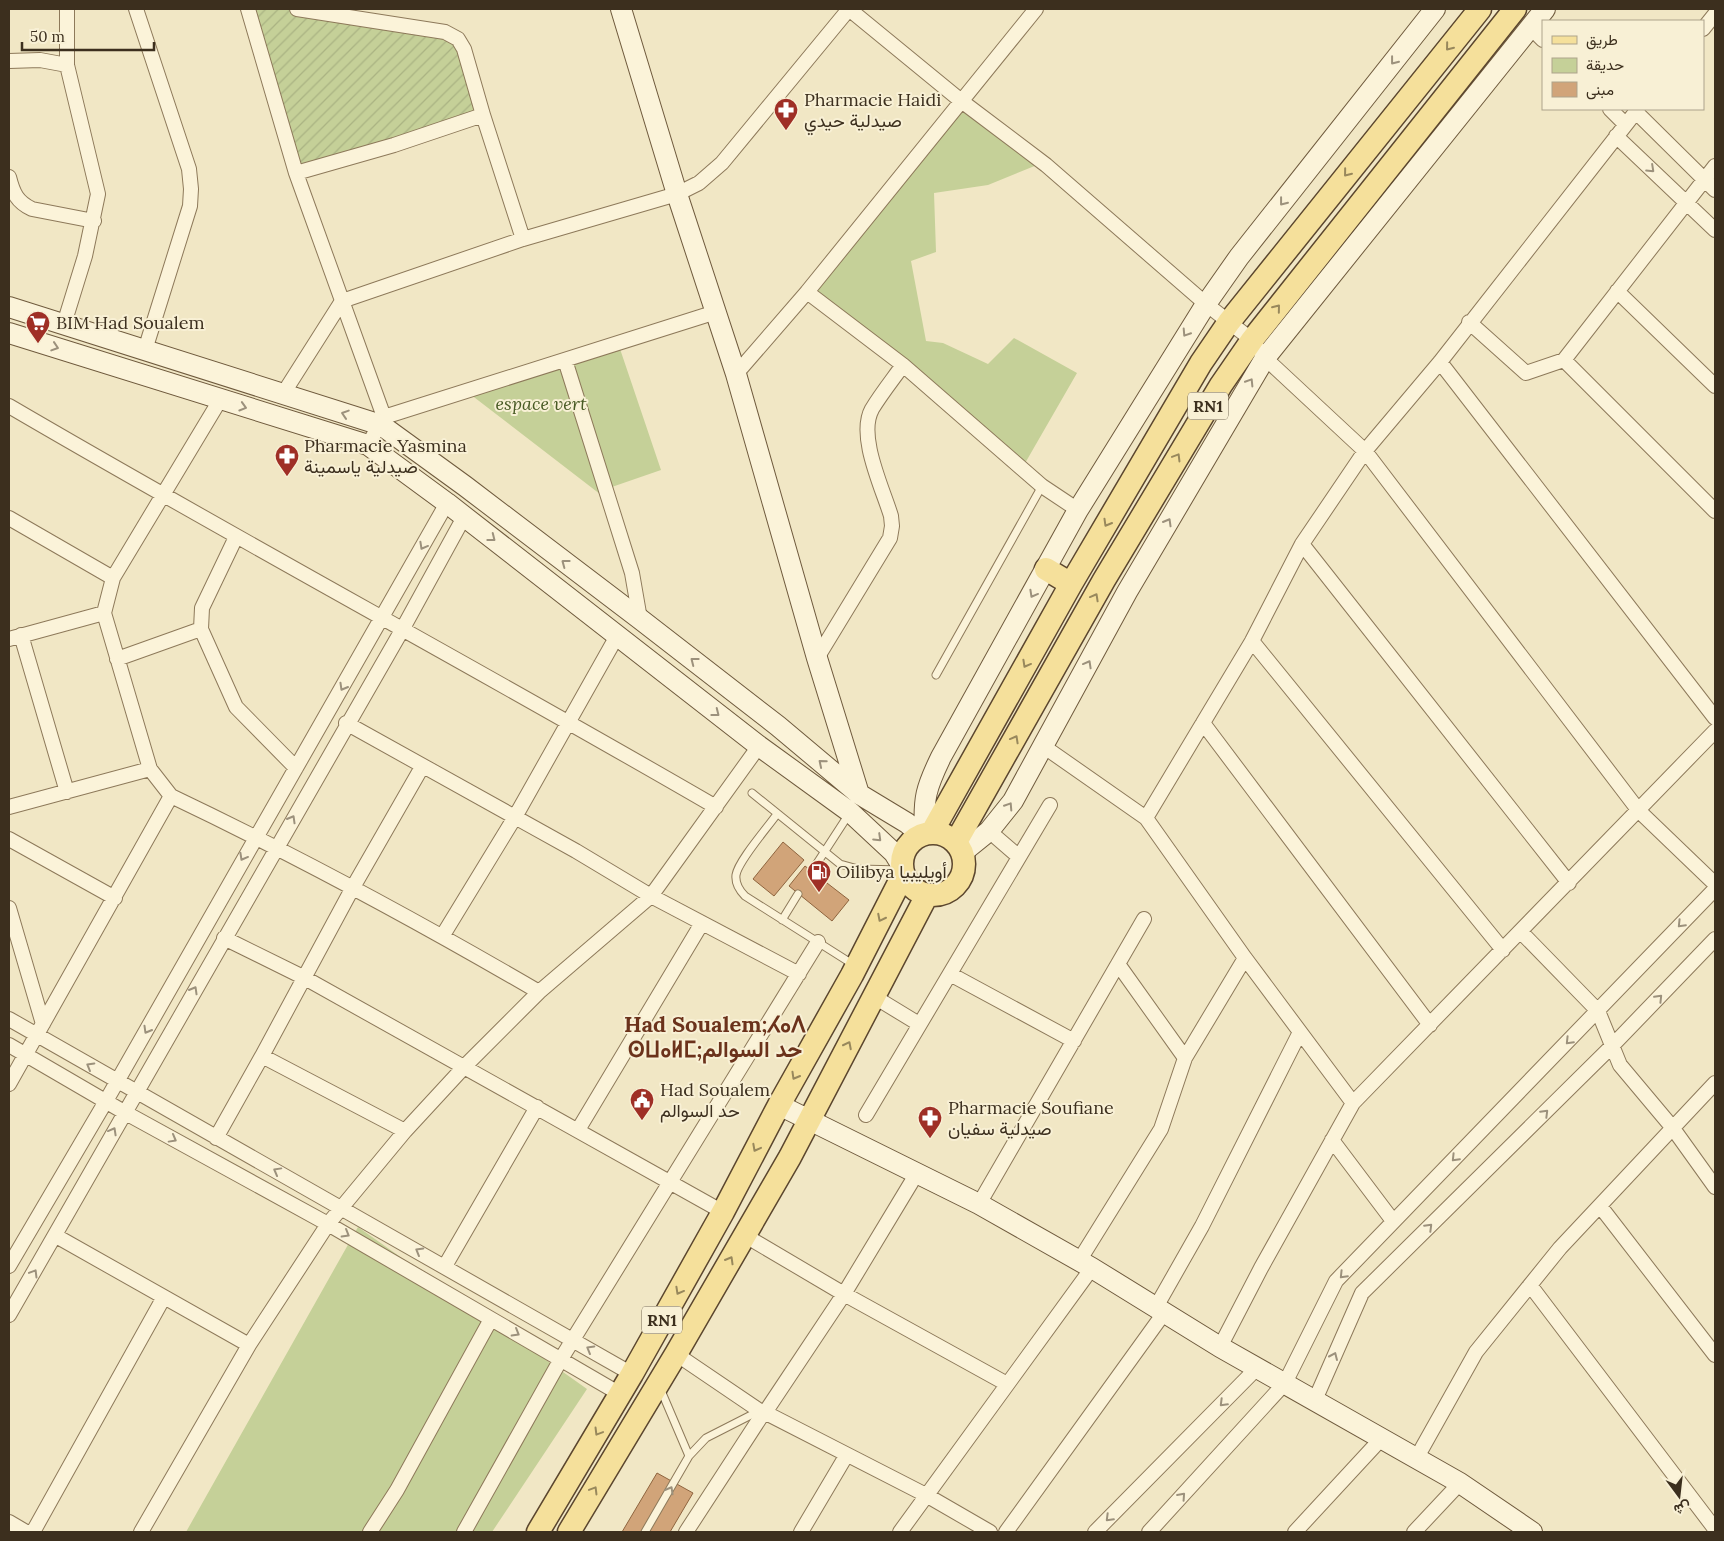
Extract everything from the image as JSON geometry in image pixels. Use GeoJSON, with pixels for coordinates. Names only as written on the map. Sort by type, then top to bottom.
{"type":"FeatureCollection","features":[{"type":"Feature","properties":{"kind":"main road","name":"RN1"},"geometry":{"type":"LineString","coordinates":[[538,1532],[632,1374],[857,966],[902,870],[906,847],[926,833],[1201,363],[1229,322],[1480,9]]}},
{"type":"Feature","properties":{"kind":"main road","name":"RN1"},"geometry":{"type":"LineString","coordinates":[[569,1532],[676,1354],[810,1120],[927,894],[938,895],[949,891],[957,884],[963,874],[965,863],[959,847],[1104,580],[1221,385],[1252,340],[1515,9]]}},
{"type":"Feature","properties":{"kind":"main road"},"geometry":{"type":"LineString","coordinates":[[1046,569],[1071,584]]}},
{"type":"Feature","properties":{"kind":"main road"},"geometry":{"type":"LineString","coordinates":[[926,833],[946,835],[959,847]]}},
{"type":"Feature","properties":{"kind":"main road"},"geometry":{"type":"LineString","coordinates":[[902,870],[912,888],[927,894]]}},
{"type":"Feature","properties":{"kind":"street"},"geometry":{"type":"LineString","coordinates":[[64,324],[94,221],[98,194],[96,178],[67,65],[67,9]]}},
{"type":"Feature","properties":{"kind":"street"},"geometry":{"type":"LineString","coordinates":[[136,9],[189,169],[192,189],[184,226],[146,350]]}},
{"type":"Feature","properties":{"kind":"street"},"geometry":{"type":"LineString","coordinates":[[248,9],[296,173],[383,421]]}},
{"type":"Feature","properties":{"kind":"street"},"geometry":{"type":"LineString","coordinates":[[298,9],[445,32],[458,39],[464,49],[523,240]]}},
{"type":"Feature","properties":{"kind":"street"},"geometry":{"type":"LineString","coordinates":[[621,9],[677,194],[736,374],[817,658],[859,794],[850,812]]}},
{"type":"Feature","properties":{"kind":"street"},"geometry":{"type":"LineString","coordinates":[[283,394],[342,301],[523,240],[677,194],[700,183],[722,163],[849,9],[960,100],[1046,165],[1206,304],[1252,340],[1266,358],[1365,451],[1639,811],[1715,884]]}},
{"type":"Feature","properties":{"kind":"street"},"geometry":{"type":"LineString","coordinates":[[736,374],[807,292],[960,100],[1036,9]]}},
{"type":"Feature","properties":{"kind":"street"},"geometry":{"type":"LineString","coordinates":[[926,833],[924,798],[928,783],[1078,510],[1206,304],[1245,250],[1434,9]]}},
{"type":"Feature","properties":{"kind":"street"},"geometry":{"type":"LineString","coordinates":[[959,847],[989,831],[1013,802],[1127,592],[1266,358],[1536,34],[1545,9]]}},
{"type":"Feature","properties":{"kind":"street"},"geometry":{"type":"LineString","coordinates":[[1704,28],[1715,14]]}},
{"type":"Feature","properties":{"kind":"street"},"geometry":{"type":"LineString","coordinates":[[9,61],[40,60],[67,65]]}},
{"type":"Feature","properties":{"kind":"street"},"geometry":{"type":"LineString","coordinates":[[1611,110],[1625,124]]}},
{"type":"Feature","properties":{"kind":"street"},"geometry":{"type":"LineString","coordinates":[[1146,818],[1252,641],[1302,544],[1365,451],[1440,362],[1469,322],[1637,110],[1715,190]]}},
{"type":"Feature","properties":{"kind":"street"},"geometry":{"type":"LineString","coordinates":[[296,173],[394,145],[483,115]]}},
{"type":"Feature","properties":{"kind":"street"},"geometry":{"type":"LineString","coordinates":[[1616,136],[1715,230]]}},
{"type":"Feature","properties":{"kind":"street"},"geometry":{"type":"LineString","coordinates":[[1469,322],[1526,373],[1564,360],[1715,166]]}},
{"type":"Feature","properties":{"kind":"street"},"geometry":{"type":"LineString","coordinates":[[9,177],[14,194],[23,205],[32,209],[94,221]]}},
{"type":"Feature","properties":{"kind":"street"},"geometry":{"type":"LineString","coordinates":[[1617,291],[1715,386]]}},
{"type":"Feature","properties":{"kind":"street"},"geometry":{"type":"LineString","coordinates":[[807,292],[903,365],[1042,486],[1078,510]]}},
{"type":"Feature","properties":{"kind":"street"},"geometry":{"type":"LineString","coordinates":[[9,306],[283,394],[383,421],[778,726],[859,794],[926,833]]}},
{"type":"Feature","properties":{"kind":"street"},"geometry":{"type":"LineString","coordinates":[[368,445],[383,421],[716,312]]}},
{"type":"Feature","properties":{"kind":"street"},"geometry":{"type":"LineString","coordinates":[[9,332],[220,400],[368,445],[464,516],[759,746],[850,812],[894,853],[902,870]]}},
{"type":"Feature","properties":{"kind":"street"},"geometry":{"type":"LineString","coordinates":[[565,360],[632,572],[640,619]]}},
{"type":"Feature","properties":{"kind":"street"},"geometry":{"type":"LineString","coordinates":[[1564,360],[1715,511]]}},
{"type":"Feature","properties":{"kind":"street"},"geometry":{"type":"LineString","coordinates":[[1440,362],[1715,718]]}},
{"type":"Feature","properties":{"kind":"street"},"geometry":{"type":"LineString","coordinates":[[817,658],[890,538],[891,516],[869,447],[868,421],[872,410],[903,365]]}},
{"type":"Feature","properties":{"kind":"street"},"geometry":{"type":"LineString","coordinates":[[220,400],[114,578],[104,613],[150,770],[171,796],[255,836],[352,889],[443,935],[539,992]]}},
{"type":"Feature","properties":{"kind":"street"},"geometry":{"type":"LineString","coordinates":[[9,406],[236,537],[568,721],[716,808]]}},
{"type":"Feature","properties":{"kind":"street"},"geometry":{"type":"LineString","coordinates":[[9,1266],[106,1102],[255,836],[382,619],[447,503]]}},
{"type":"Feature","properties":{"kind":"street"},"geometry":{"type":"LineString","coordinates":[[9,1315],[56,1236],[135,1092],[346,723],[402,630],[464,516]]}},
{"type":"Feature","properties":{"kind":"street"},"geometry":{"type":"LineString","coordinates":[[11,523],[114,578]]}},
{"type":"Feature","properties":{"kind":"street"},"geometry":{"type":"LineString","coordinates":[[236,537],[202,608],[200,629],[236,707],[296,768]]}},
{"type":"Feature","properties":{"kind":"street"},"geometry":{"type":"LineString","coordinates":[[1302,544],[1569,883]]}},
{"type":"Feature","properties":{"kind":"street"},"geometry":{"type":"LineString","coordinates":[[67,792],[15,637],[104,613]]}},
{"type":"Feature","properties":{"kind":"street"},"geometry":{"type":"LineString","coordinates":[[117,659],[200,629]]}},
{"type":"Feature","properties":{"kind":"street"},"geometry":{"type":"LineString","coordinates":[[443,935],[515,817],[617,636]]}},
{"type":"Feature","properties":{"kind":"street"},"geometry":{"type":"LineString","coordinates":[[1252,641],[1503,950]]}},
{"type":"Feature","properties":{"kind":"street"},"geometry":{"type":"LineString","coordinates":[[346,723],[422,767],[515,817],[651,896],[799,974]]}},
{"type":"Feature","properties":{"kind":"street"},"geometry":{"type":"LineString","coordinates":[[1203,723],[1430,1025]]}},
{"type":"Feature","properties":{"kind":"street"},"geometry":{"type":"LineString","coordinates":[[1220,1347],[1261,1268],[1353,1103],[1715,731]]}},
{"type":"Feature","properties":{"kind":"street"},"geometry":{"type":"LineString","coordinates":[[141,1532],[249,1345],[328,1224],[405,1131],[465,1066],[539,992],[651,896],[759,746]]}},
{"type":"Feature","properties":{"kind":"street"},"geometry":{"type":"LineString","coordinates":[[1043,746],[1146,818],[1245,958],[1353,1103]]}},
{"type":"Feature","properties":{"kind":"street"},"geometry":{"type":"LineString","coordinates":[[216,1138],[303,977],[422,767]]}},
{"type":"Feature","properties":{"kind":"street"},"geometry":{"type":"LineString","coordinates":[[9,807],[150,770]]}},
{"type":"Feature","properties":{"kind":"street"},"geometry":{"type":"LineString","coordinates":[[9,1084],[171,796]]}},
{"type":"Feature","properties":{"kind":"street"},"geometry":{"type":"LineString","coordinates":[[866,1115],[1050,805]]}},
{"type":"Feature","properties":{"kind":"street"},"geometry":{"type":"LineString","coordinates":[[989,831],[1019,857]]}},
{"type":"Feature","properties":{"kind":"street"},"geometry":{"type":"LineString","coordinates":[[9,839],[115,898]]}},
{"type":"Feature","properties":{"kind":"street"},"geometry":{"type":"LineString","coordinates":[[1149,1532],[1285,1383],[1336,1281],[1715,889]]}},
{"type":"Feature","properties":{"kind":"street"},"geometry":{"type":"LineString","coordinates":[[9,908],[40,1030]]}},
{"type":"Feature","properties":{"kind":"street"},"geometry":{"type":"LineString","coordinates":[[979,1204],[1144,919]]}},
{"type":"Feature","properties":{"kind":"street"},"geometry":{"type":"LineString","coordinates":[[578,1130],[702,923]]}},
{"type":"Feature","properties":{"kind":"street"},"geometry":{"type":"LineString","coordinates":[[1521,932],[1598,1011],[1611,1047],[1620,1064],[1672,1127],[1715,1186]]}},
{"type":"Feature","properties":{"kind":"street"},"geometry":{"type":"LineString","coordinates":[[224,938],[303,977],[723,1212]]}},
{"type":"Feature","properties":{"kind":"street"},"geometry":{"type":"LineString","coordinates":[[1315,1400],[1362,1292],[1611,1047],[1715,939]]}},
{"type":"Feature","properties":{"kind":"street"},"geometry":{"type":"LineString","coordinates":[[464,1532],[560,1359],[818,942]]}},
{"type":"Feature","properties":{"kind":"street"},"geometry":{"type":"LineString","coordinates":[[900,1532],[1007,1384],[1086,1264],[1161,1129],[1185,1058],[1245,958]]}},
{"type":"Feature","properties":{"kind":"street"},"geometry":{"type":"LineString","coordinates":[[1118,964],[1185,1058]]}},
{"type":"Feature","properties":{"kind":"street"},"geometry":{"type":"LineString","coordinates":[[950,974],[1074,1041]]}},
{"type":"Feature","properties":{"kind":"street"},"geometry":{"type":"LineString","coordinates":[[873,996],[920,1024]]}},
{"type":"Feature","properties":{"kind":"street"},"geometry":{"type":"LineString","coordinates":[[9,1019],[40,1030],[117,1082],[342,1207],[632,1374]]}},
{"type":"Feature","properties":{"kind":"street"},"geometry":{"type":"LineString","coordinates":[[1006,1532],[1160,1310],[1300,1032]]}},
{"type":"Feature","properties":{"kind":"street"},"geometry":{"type":"LineString","coordinates":[[9,1045],[24,1057],[328,1224],[620,1394]]}},
{"type":"Feature","properties":{"kind":"street"},"geometry":{"type":"LineString","coordinates":[[262,1056],[405,1131]]}},
{"type":"Feature","properties":{"kind":"street"},"geometry":{"type":"LineString","coordinates":[[9,1062],[24,1057]]}},
{"type":"Feature","properties":{"kind":"street"},"geometry":{"type":"LineString","coordinates":[[1416,1458],[1476,1352],[1530,1285],[1600,1206],[1715,1083]]}},
{"type":"Feature","properties":{"kind":"street"},"geometry":{"type":"LineString","coordinates":[[779,1105],[979,1204],[1086,1264],[1220,1347],[1460,1483],[1530,1532]]}},
{"type":"Feature","properties":{"kind":"street"},"geometry":{"type":"LineString","coordinates":[[445,1266],[537,1107]]}},
{"type":"Feature","properties":{"kind":"street"},"geometry":{"type":"LineString","coordinates":[[1332,1140],[1394,1221]]}},
{"type":"Feature","properties":{"kind":"street"},"geometry":{"type":"LineString","coordinates":[[686,1532],[762,1411],[768,1409],[844,1294],[917,1173]]}},
{"type":"Feature","properties":{"kind":"street"},"geometry":{"type":"LineString","coordinates":[[1600,1206],[1715,1355]]}},
{"type":"Feature","properties":{"kind":"street"},"geometry":{"type":"LineString","coordinates":[[744,1235],[844,1294],[1007,1384]]}},
{"type":"Feature","properties":{"kind":"street"},"geometry":{"type":"LineString","coordinates":[[56,1236],[249,1345]]}},
{"type":"Feature","properties":{"kind":"street"},"geometry":{"type":"LineString","coordinates":[[1530,1285],[1715,1529]]}},
{"type":"Feature","properties":{"kind":"street"},"geometry":{"type":"LineString","coordinates":[[33,1532],[164,1297]]}},
{"type":"Feature","properties":{"kind":"street"},"geometry":{"type":"LineString","coordinates":[[370,1532],[397,1490],[491,1319]]}},
{"type":"Feature","properties":{"kind":"street"},"geometry":{"type":"LineString","coordinates":[[676,1354],[762,1411],[846,1456],[926,1495],[990,1532]]}},
{"type":"Feature","properties":{"kind":"street"},"geometry":{"type":"LineString","coordinates":[[1095,1532],[1258,1368]]}},
{"type":"Feature","properties":{"kind":"street"},"geometry":{"type":"LineString","coordinates":[[1295,1532],[1381,1439]]}},
{"type":"Feature","properties":{"kind":"street"},"geometry":{"type":"LineString","coordinates":[[801,1532],[846,1456]]}},
{"type":"Feature","properties":{"kind":"street"},"geometry":{"type":"LineString","coordinates":[[1414,1532],[1460,1483]]}},
{"type":"Feature","properties":{"kind":"street"},"geometry":{"type":"LineString","coordinates":[[9,1522],[26,1532]]}},
{"type":"Feature","properties":{"kind":"lane"},"geometry":{"type":"LineString","coordinates":[[936,675],[1042,486]]}},
{"type":"Feature","properties":{"kind":"lane"},"geometry":{"type":"LineString","coordinates":[[752,793],[824,853],[848,868],[902,870]]}},
{"type":"Feature","properties":{"kind":"lane"},"geometry":{"type":"LineString","coordinates":[[812,872],[850,812]]}},
{"type":"Feature","properties":{"kind":"lane"},"geometry":{"type":"LineString","coordinates":[[777,814],[740,865],[736,881],[745,896],[857,966]]}},
{"type":"Feature","properties":{"kind":"lane"},"geometry":{"type":"LineString","coordinates":[[782,920],[798,894]]}},
{"type":"Feature","properties":{"kind":"lane"},"geometry":{"type":"LineString","coordinates":[[658,1384],[689,1456]]}},
{"type":"Feature","properties":{"kind":"lane"},"geometry":{"type":"LineString","coordinates":[[645,1532],[689,1456],[706,1438],[762,1411]]}},
{"type":"Feature","properties":{"kind":"green space"},"geometry":{"type":"Polygon","coordinates":[[[248,9],[291,9],[458,39],[483,115],[296,173],[248,9]]]}},
{"type":"Feature","properties":{"kind":"green space"},"geometry":{"type":"Polygon","coordinates":[[[962,101],[1042,163],[988,185],[934,193],[936,252],[911,261],[926,341],[943,343],[988,364],[1014,338],[1077,373],[1024,465],[811,289],[962,101]]]}},
{"type":"Feature","properties":{"kind":"green space","name":"espace vert"},"geometry":{"type":"Polygon","coordinates":[[[618,343],[661,470],[606,489],[609,501],[466,391],[618,343]]]}},
{"type":"Feature","properties":{"kind":"green space"},"geometry":{"type":"Polygon","coordinates":[[[358,1227],[587,1389],[492,1532],[186,1532],[358,1227]]]}},
{"type":"Feature","properties":{"kind":"building"},"geometry":{"type":"Polygon","coordinates":[[[783,842],[804,860],[774,896],[753,879],[783,842]]]}},
{"type":"Feature","properties":{"kind":"building"},"geometry":{"type":"Polygon","coordinates":[[[805,866],[849,900],[832,921],[789,886],[805,866]]]}},
{"type":"Feature","properties":{"kind":"building"},"geometry":{"type":"Polygon","coordinates":[[[657,1473],[693,1493],[670,1532],[622,1532],[657,1473]]]}},
{"type":"Feature","properties":{"kind":"place","name":"Pharmacie Haidi صيدلية حيدي"},"geometry":{"type":"Point","coordinates":[786,131]}},
{"type":"Feature","properties":{"kind":"place","name":"BIM Had Soualem"},"geometry":{"type":"Point","coordinates":[38,344]}},
{"type":"Feature","properties":{"kind":"place","name":"Pharmacie Yasmina صيدلية ياسمينة"},"geometry":{"type":"Point","coordinates":[287,477]}},
{"type":"Feature","properties":{"kind":"place","name":"Oilibya أويليبيا"},"geometry":{"type":"Point","coordinates":[819,893]}},
{"type":"Feature","properties":{"kind":"place","name":"Had Soualem حد السوالم"},"geometry":{"type":"Point","coordinates":[642,1121]}},
{"type":"Feature","properties":{"kind":"place","name":"Pharmacie Soufiane صيدلية سفيان"},"geometry":{"type":"Point","coordinates":[930,1139]}},
{"type":"Feature","properties":{"kind":"district","name":"Had Soualem;ⵃⴰⴷ ⵙⵡⴰⵍⵎ;حد السوالم"},"geometry":{"type":"Point","coordinates":[715,1036]}}]}
